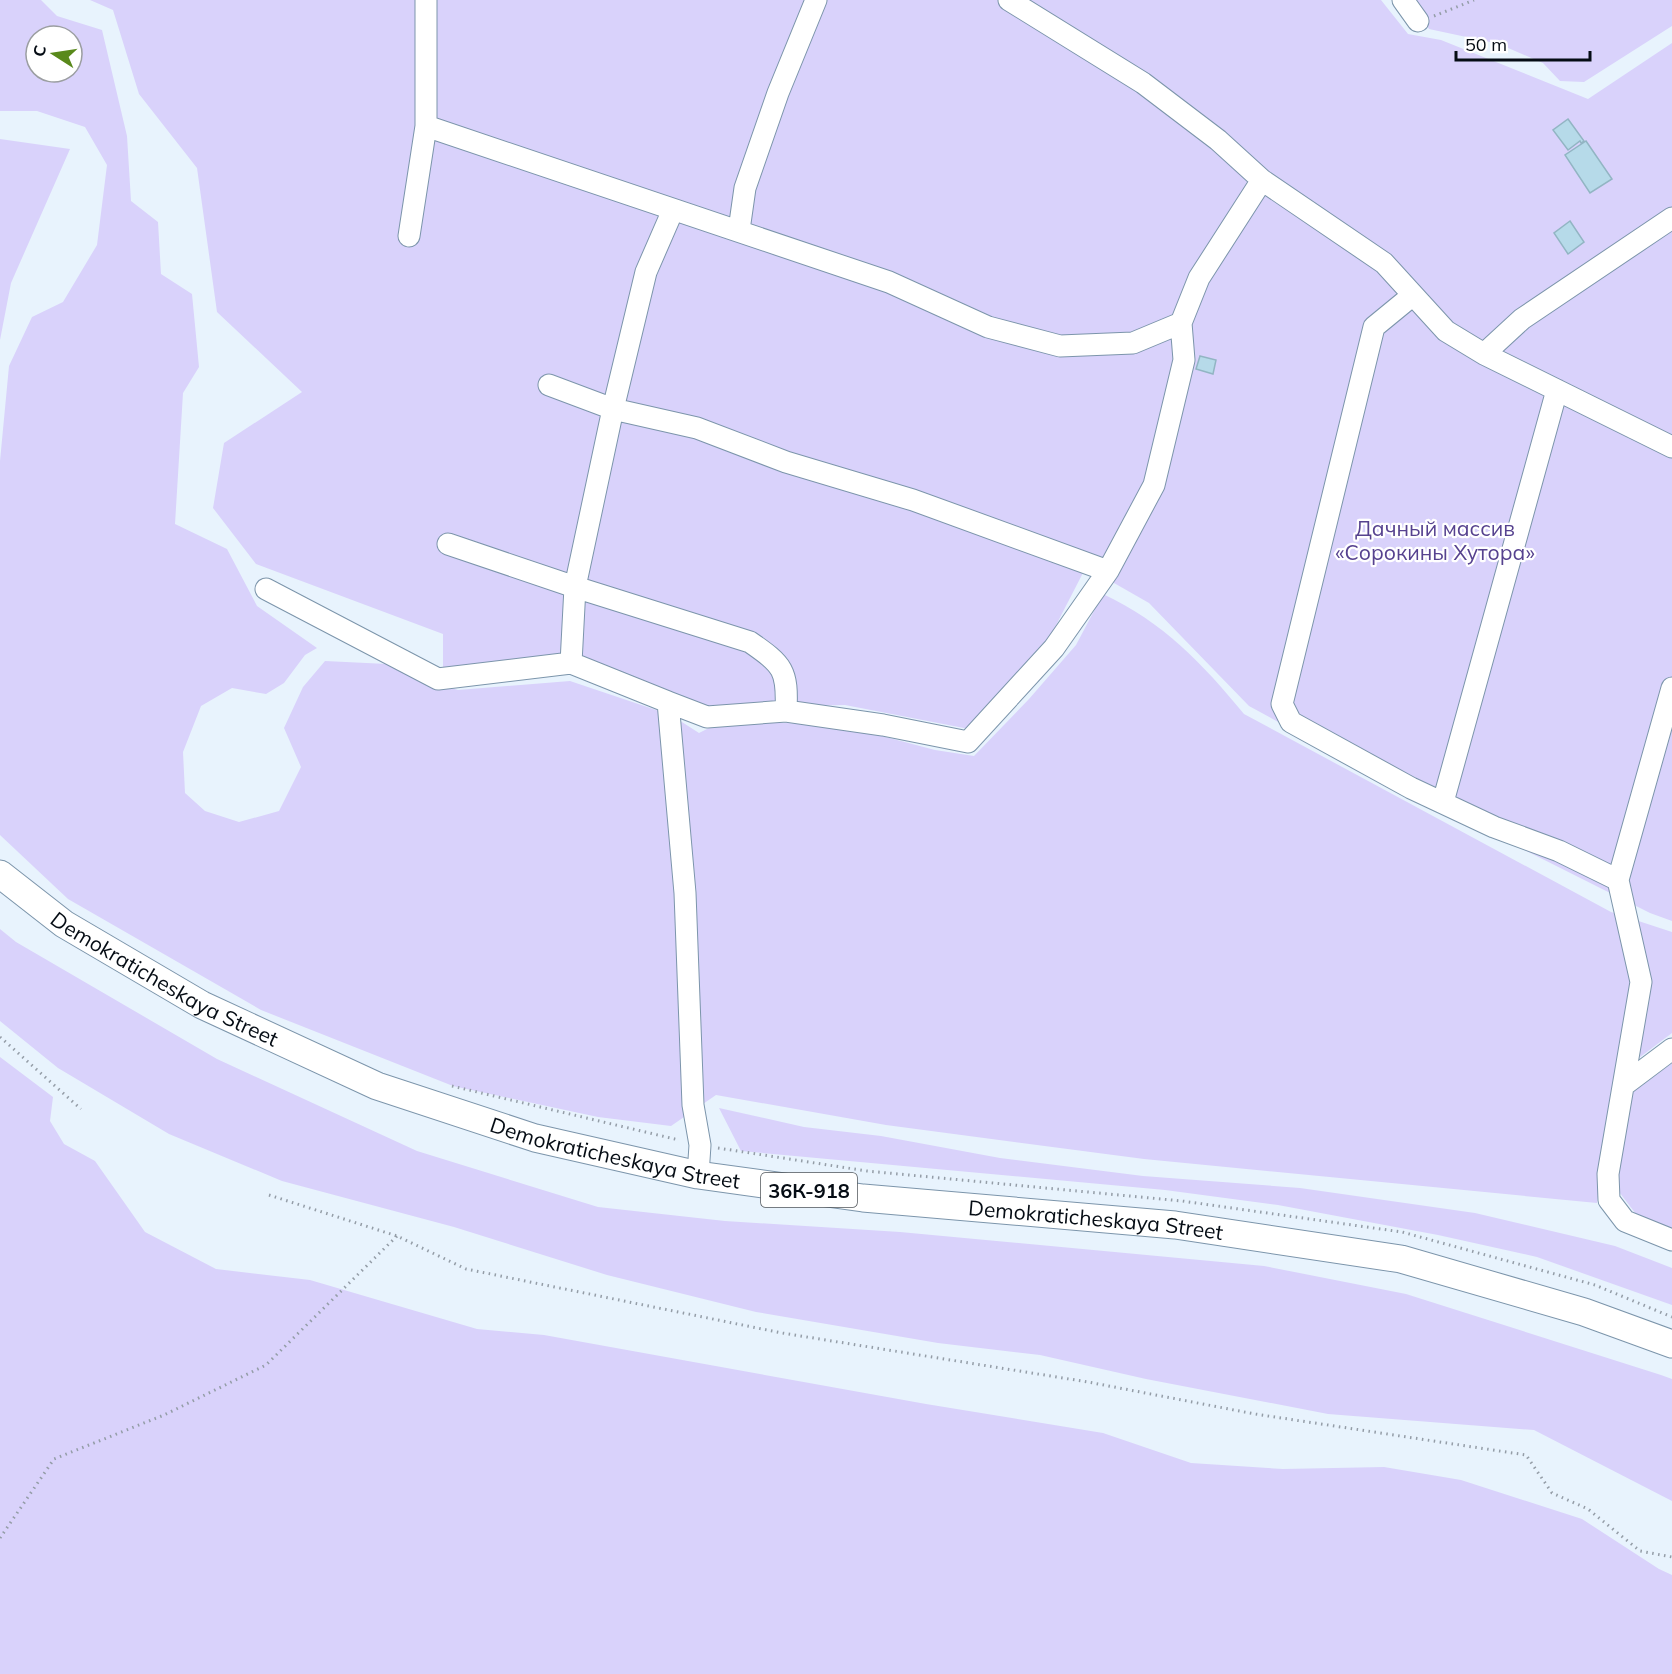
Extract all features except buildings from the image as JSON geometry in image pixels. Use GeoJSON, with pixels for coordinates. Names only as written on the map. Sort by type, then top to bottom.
{"type":"FeatureCollection","features":[{"type":"Feature","properties":{"kind":"main road","name":"Demokraticheskaya Street"},"geometry":{"type":"LineString","coordinates":[[0,874],[64,924],[201,1005],[377,1086],[535,1138],[698,1175],[863,1197],[1175,1225],[1401,1259],[1584,1312],[1672,1344]]}},
{"type":"Feature","properties":{"kind":"lane"},"geometry":{"type":"LineString","coordinates":[[409,236],[426,126],[426,0]]}},
{"type":"Feature","properties":{"kind":"lane"},"geometry":{"type":"LineString","coordinates":[[739,230],[745,188],[778,93],[816,0]]}},
{"type":"Feature","properties":{"kind":"lane"},"geometry":{"type":"LineString","coordinates":[[1009,0],[1143,83],[1218,140],[1263,180],[1384,263],[1446,332],[1484,354],[1672,447]]}},
{"type":"Feature","properties":{"kind":"lane"},"geometry":{"type":"LineString","coordinates":[[1403,0],[1418,21]]}},
{"type":"Feature","properties":{"kind":"lane"},"geometry":{"type":"LineString","coordinates":[[426,126],[889,282],[988,327],[1060,346],[1133,343],[1181,323]]}},
{"type":"Feature","properties":{"kind":"lane"},"geometry":{"type":"LineString","coordinates":[[266,589],[438,679],[571,663],[707,717],[786,711],[883,725],[968,742],[1054,648],[1108,571],[1154,485],[1184,360],[1181,323],[1198,278],[1263,180]]}},
{"type":"Feature","properties":{"kind":"lane"},"geometry":{"type":"LineString","coordinates":[[571,663],[575,588],[613,409],[646,272],[674,210]]}},
{"type":"Feature","properties":{"kind":"lane"},"geometry":{"type":"LineString","coordinates":[[1484,354],[1522,319],[1672,218]]}},
{"type":"Feature","properties":{"kind":"lane"},"geometry":{"type":"LineString","coordinates":[[1413,295],[1374,327],[1282,704],[1290,722],[1372,767],[1494,827],[1559,851],[1618,880]]}},
{"type":"Feature","properties":{"kind":"lane"},"geometry":{"type":"LineString","coordinates":[[549,385],[613,409],[697,428],[786,462],[913,500],[1108,571]]}},
{"type":"Feature","properties":{"kind":"lane"},"geometry":{"type":"LineString","coordinates":[[1443,802],[1557,390]]}},
{"type":"Feature","properties":{"kind":"lane"},"geometry":{"type":"LineString","coordinates":[[448,544],[575,588],[750,642],[774,659],[787,682],[786,711]]}},
{"type":"Feature","properties":{"kind":"lane"},"geometry":{"type":"LineString","coordinates":[[1672,688],[1618,880],[1641,982],[1608,1174],[1609,1200],[1625,1221],[1672,1240]]}},
{"type":"Feature","properties":{"kind":"lane"},"geometry":{"type":"LineString","coordinates":[[668,702],[685,893],[693,1104],[700,1144],[698,1175]]}},
{"type":"Feature","properties":{"kind":"lane"},"geometry":{"type":"LineString","coordinates":[[1624,1085],[1672,1049]]}},
{"type":"Feature","properties":{"kind":"path"},"geometry":{"type":"LineString","coordinates":[[1418,21],[1474,0]]}},
{"type":"Feature","properties":{"kind":"path"},"geometry":{"type":"LineString","coordinates":[[0,1037],[81,1109]]}},
{"type":"Feature","properties":{"kind":"path"},"geometry":{"type":"LineString","coordinates":[[443,1083],[700,1144],[867,1171],[1182,1201],[1402,1232],[1595,1284],[1672,1317]]}},
{"type":"Feature","properties":{"kind":"path"},"geometry":{"type":"LineString","coordinates":[[269,1196],[397,1236],[466,1269],[782,1333],[1088,1382],[1255,1414],[1526,1455],[1552,1493],[1588,1509],[1640,1551],[1672,1557]]}},
{"type":"Feature","properties":{"kind":"path"},"geometry":{"type":"LineString","coordinates":[[0,1538],[54,1459],[164,1415],[266,1365],[397,1236]]}},
{"type":"Feature","properties":{"kind":"green space"},"geometry":{"type":"Polygon","coordinates":[[[0,0],[41,0],[57,16],[83,24],[24,24],[24,84],[84,84],[84,24],[102,30],[127,136],[131,201],[158,222],[161,274],[192,294],[199,367],[183,393],[175,524],[227,549],[257,606],[317,648],[305,655],[284,683],[266,694],[232,688],[201,706],[183,752],[185,793],[205,811],[239,822],[279,811],[301,767],[284,728],[303,687],[325,661],[387,664],[422,679],[458,690],[570,681],[671,715],[699,733],[725,720],[844,726],[935,750],[974,756],[1029,699],[1076,645],[1103,594],[1145,618],[1181,646],[1244,714],[1611,912],[1672,932],[1672,1033],[1615,1076],[1597,1203],[1144,1159],[886,1125],[716,1095],[671,1126],[598,1117],[453,1086],[261,1010],[68,899],[0,835],[0,461],[9,366],[32,317],[63,302],[97,245],[107,165],[85,127],[37,111],[0,111],[0,0]]]}},
{"type":"Feature","properties":{"kind":"green space","name":"Дачный массив «Сорокины Хутора»"},"geometry":{"type":"Polygon","coordinates":[[[90,0],[1381,0],[1408,34],[1441,40],[1588,99],[1672,43],[1672,921],[1650,913],[1385,780],[1249,706],[1149,603],[1086,567],[1051,635],[969,729],[845,705],[702,708],[570,655],[443,672],[443,634],[256,564],[213,508],[224,443],[302,392],[217,312],[197,168],[139,94],[113,10],[90,0]]]}},
{"type":"Feature","properties":{"kind":"green space"},"geometry":{"type":"Polygon","coordinates":[[[1412,0],[1672,0],[1672,26],[1584,82],[1560,81],[1543,63],[1499,44],[1429,29],[1412,0]]]}},
{"type":"Feature","properties":{"kind":"green space"},"geometry":{"type":"Polygon","coordinates":[[[0,139],[70,149],[11,283],[0,340],[0,139]]]}},
{"type":"Feature","properties":{"kind":"green space"},"geometry":{"type":"Polygon","coordinates":[[[0,929],[16,942],[217,1059],[417,1151],[598,1207],[725,1221],[900,1232],[1264,1266],[1406,1294],[1661,1375],[1672,1379],[1672,1501],[1534,1430],[1328,1414],[1146,1379],[1040,1355],[938,1343],[756,1312],[607,1275],[454,1227],[282,1181],[169,1134],[58,1068],[0,1021],[0,929]]]}},
{"type":"Feature","properties":{"kind":"green space"},"geometry":{"type":"Polygon","coordinates":[[[0,1057],[53,1097],[50,1121],[64,1144],[95,1161],[145,1232],[216,1269],[310,1280],[477,1329],[544,1335],[926,1404],[1103,1433],[1191,1463],[1283,1469],[1384,1467],[1461,1480],[1582,1519],[1672,1575],[1672,1674],[0,1674],[0,1057]]]}},
{"type":"Feature","properties":{"kind":"green space"},"geometry":{"type":"Polygon","coordinates":[[[1672,1063],[1672,1230],[1636,1214],[1613,1184],[1632,1093],[1672,1063]]]}},
{"type":"Feature","properties":{"kind":"green space"},"geometry":{"type":"Polygon","coordinates":[[[719,1108],[804,1127],[881,1136],[1000,1158],[1143,1176],[1300,1188],[1475,1213],[1615,1246],[1672,1268],[1672,1305],[1537,1257],[1438,1235],[1278,1205],[1165,1190],[741,1151],[719,1108]]]}}]}
